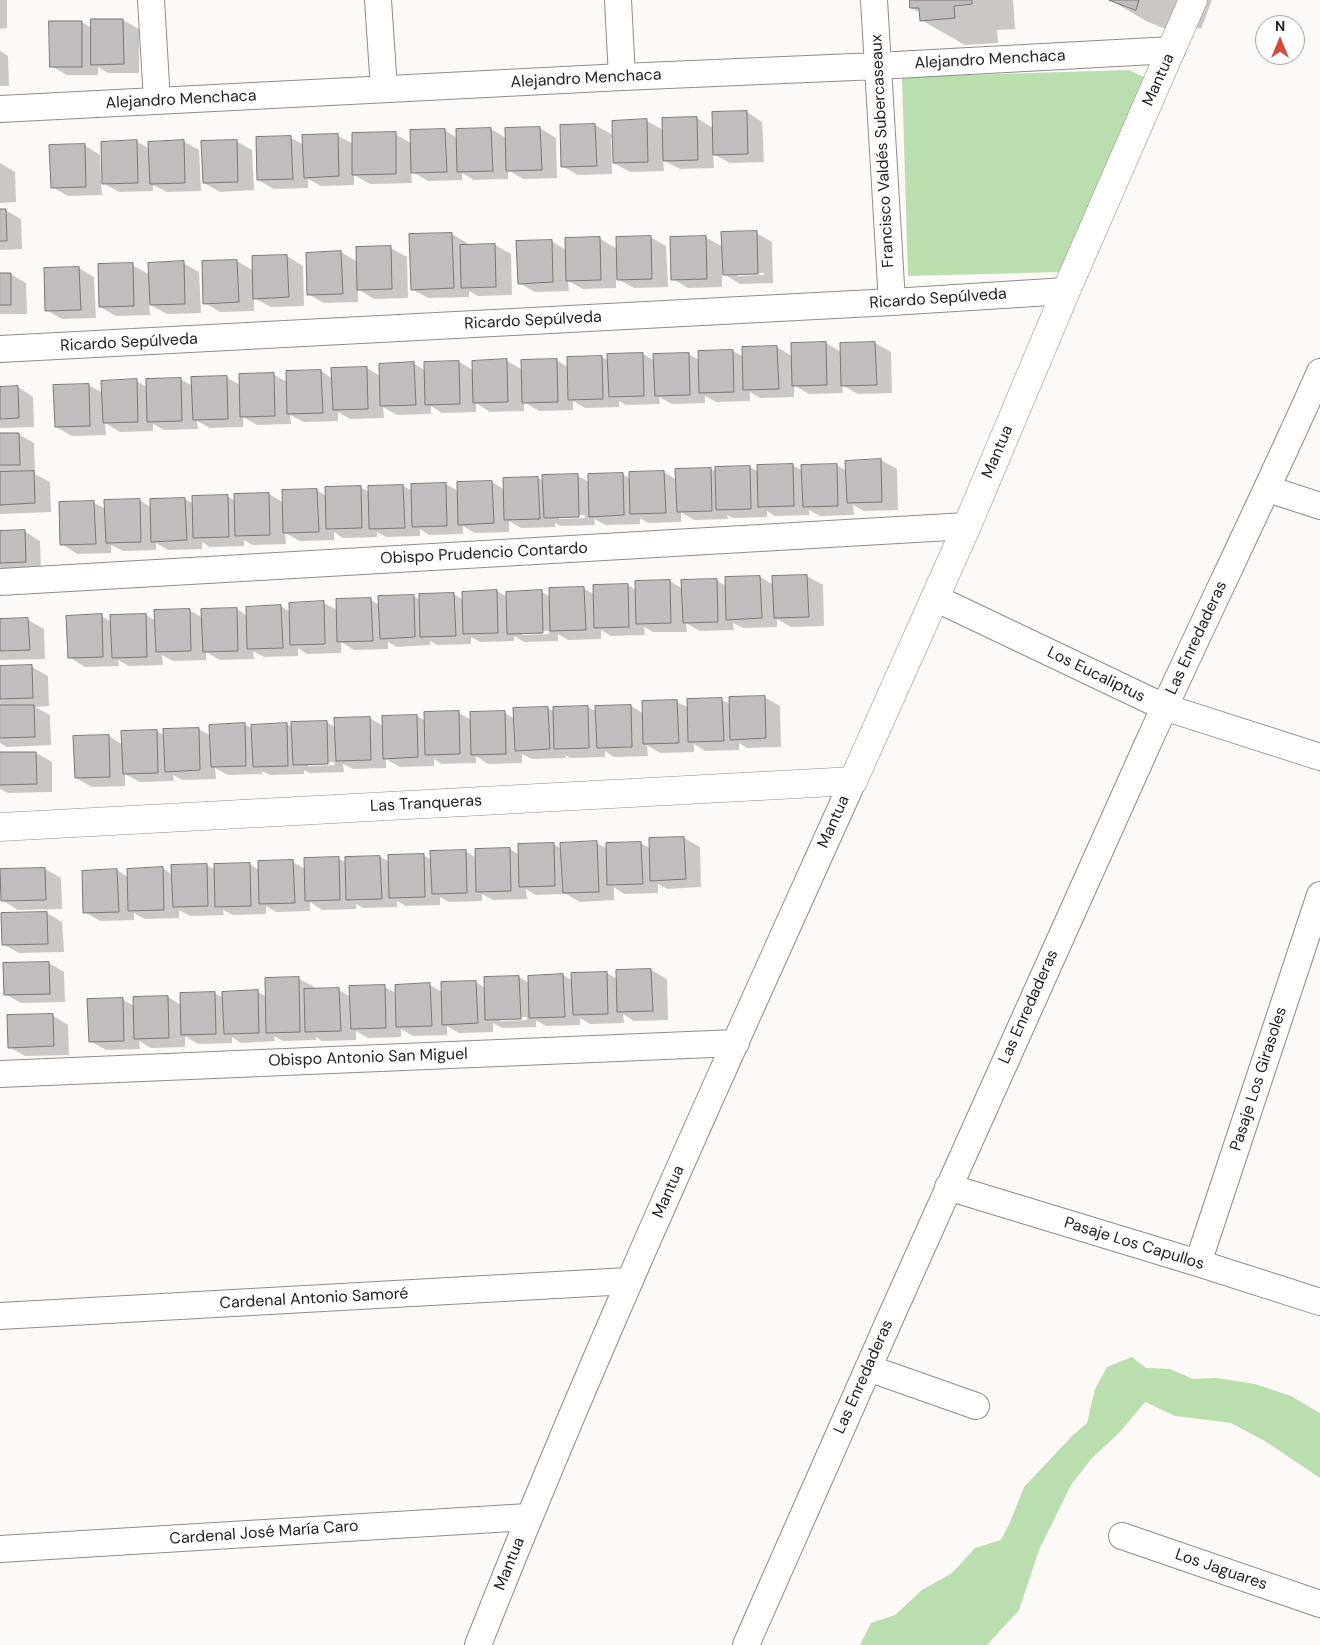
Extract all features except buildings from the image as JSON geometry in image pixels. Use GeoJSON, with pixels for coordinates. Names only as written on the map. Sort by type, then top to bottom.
{"type":"FeatureCollection","features":[{"type":"Feature","properties":{"kind":"street"},"geometry":{"type":"LineString","coordinates":[[151,0],[157,101]]}},
{"type":"Feature","properties":{"kind":"street"},"geometry":{"type":"LineString","coordinates":[[378,0],[384,90]]}},
{"type":"Feature","properties":{"kind":"street"},"geometry":{"type":"LineString","coordinates":[[618,0],[622,77]]}},
{"type":"Feature","properties":{"kind":"street","name":"Francisco Valdés Subercaseaux"},"geometry":{"type":"LineString","coordinates":[[874,0],[892,302]]}},
{"type":"Feature","properties":{"kind":"street","name":"Mantua"},"geometry":{"type":"LineString","coordinates":[[478,1645],[528,1517],[628,1281],[967,526],[1066,291],[1193,0]]}},
{"type":"Feature","properties":{"kind":"street","name":"Alejandro Menchaca"},"geometry":{"type":"LineString","coordinates":[[0,109],[1172,50]]}},
{"type":"Feature","properties":{"kind":"street","name":"Ricardo Sepúlveda"},"geometry":{"type":"LineString","coordinates":[[0,350],[1066,291]]}},
{"type":"Feature","properties":{"kind":"street","name":"Las Enredaderas"},"geometry":{"type":"LineString","coordinates":[[746,1645],[948,1186],[1164,707],[1268,489],[1320,372]]}},
{"type":"Feature","properties":{"kind":"street"},"geometry":{"type":"LineString","coordinates":[[1268,489],[1320,506]]}},
{"type":"Feature","properties":{"kind":"street","name":"Obispo Prudencio Contardo"},"geometry":{"type":"LineString","coordinates":[[0,582],[967,526]]}},
{"type":"Feature","properties":{"kind":"street","name":"Los Eucaliptus"},"geometry":{"type":"LineString","coordinates":[[935,598],[1164,707],[1320,757]]}},
{"type":"Feature","properties":{"kind":"street","name":"Las Tranqueras"},"geometry":{"type":"LineString","coordinates":[[0,828],[853,781]]}},
{"type":"Feature","properties":{"kind":"street","name":"Pasaje Los Girasoles"},"geometry":{"type":"LineString","coordinates":[[1198,1263],[1320,895]]}},
{"type":"Feature","properties":{"kind":"street","name":"Obispo Antonio San Miguel"},"geometry":{"type":"LineString","coordinates":[[0,1074],[736,1043]]}},
{"type":"Feature","properties":{"kind":"street","name":"Pasaje Los Capullos"},"geometry":{"type":"LineString","coordinates":[[948,1186],[1320,1302]]}},
{"type":"Feature","properties":{"kind":"street","name":"Cardenal Antonio Samoré"},"geometry":{"type":"LineString","coordinates":[[0,1316],[628,1281]]}},
{"type":"Feature","properties":{"kind":"street"},"geometry":{"type":"LineString","coordinates":[[868,1368],[976,1406]]}},
{"type":"Feature","properties":{"kind":"street","name":"Cardenal José María Caro"},"geometry":{"type":"LineString","coordinates":[[0,1550],[528,1517]]}},
{"type":"Feature","properties":{"kind":"street","name":"Los Jaguares"},"geometry":{"type":"LineString","coordinates":[[1122,1536],[1320,1604]]}},
{"type":"Feature","properties":{"kind":"green space"},"geometry":{"type":"Polygon","coordinates":[[[1129,70],[1144,77],[1060,272],[908,276],[902,77],[1129,70]]]}},
{"type":"Feature","properties":{"kind":"green space"},"geometry":{"type":"Polygon","coordinates":[[[1132,1357],[1146,1368],[1170,1369],[1193,1379],[1217,1378],[1255,1384],[1291,1396],[1320,1413],[1320,1478],[1265,1441],[1231,1423],[1175,1416],[1145,1402],[1119,1433],[1092,1458],[1071,1485],[1039,1550],[1019,1610],[987,1645],[860,1645],[871,1623],[895,1615],[922,1590],[952,1573],[975,1548],[1001,1540],[1024,1487],[1072,1436],[1087,1423],[1095,1389],[1107,1367],[1132,1357]]]}}]}
